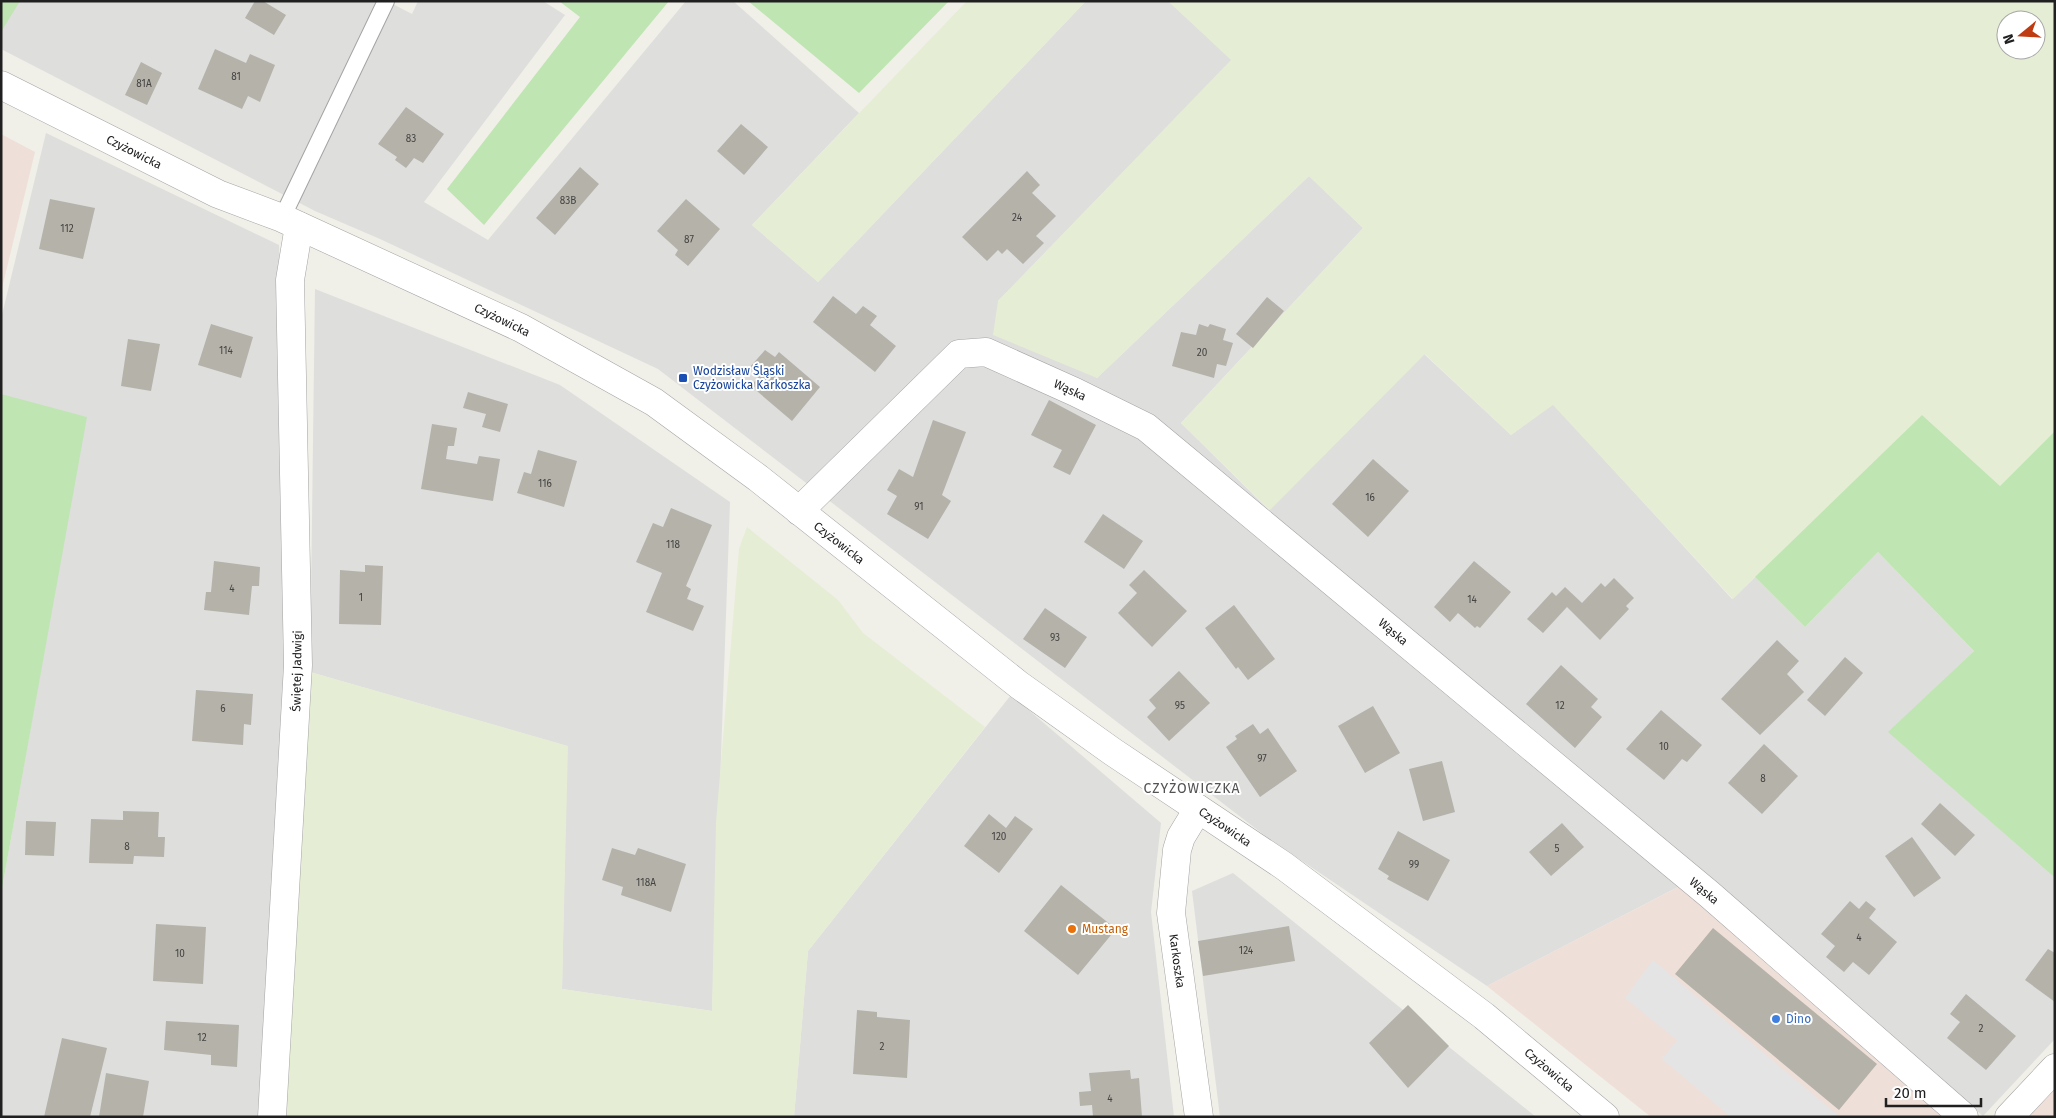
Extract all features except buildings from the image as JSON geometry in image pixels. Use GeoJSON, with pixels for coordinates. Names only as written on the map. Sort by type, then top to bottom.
{"type":"FeatureCollection","features":[{"type":"Feature","properties":{"kind":"street","name":"Czyżowicka"},"geometry":{"type":"LineString","coordinates":[[1,85],[218,194],[290,222],[521,328],[654,402],[758,478],[1019,685],[1284,866],[1484,1016],[1606,1117]]}},
{"type":"Feature","properties":{"kind":"street","name":"Świętej Jadwigi"},"geometry":{"type":"LineString","coordinates":[[272,1117],[298,665],[290,222]]}},
{"type":"Feature","properties":{"kind":"street","name":"Wąska"},"geometry":{"type":"LineString","coordinates":[[799,511],[959,354],[986,352],[1075,392],[1146,428],[1709,894],[1964,1117]]}},
{"type":"Feature","properties":{"kind":"street","name":"Karkoszka"},"geometry":{"type":"LineString","coordinates":[[1198,809],[1181,838],[1177,850],[1170,913],[1199,1117]]}},
{"type":"Feature","properties":{"kind":"street"},"geometry":{"type":"LineString","coordinates":[[2009,1117],[2055,1068]]}},
{"type":"Feature","properties":{"kind":"lane"},"geometry":{"type":"LineString","coordinates":[[290,222],[386,1]]}},
{"type":"Feature","properties":{"kind":"shaded area"},"geometry":{"type":"Polygon","coordinates":[[[12,1],[387,1],[412,14],[418,1],[543,1],[565,15],[424,202],[488,240],[686,1],[733,1],[859,113],[752,225],[818,282],[1086,1],[1168,1],[1232,60],[998,301],[1097,378],[1309,176],[1363,228],[1181,423],[1269,510],[1424,354],[1511,435],[1553,404],[1732,599],[1755,577],[1805,627],[1878,552],[1974,651],[1889,732],[2053,876],[2055,875],[2055,1039],[1983,1116],[1705,873],[1487,986],[1268,838],[658,369],[380,239],[315,211],[1,49],[1,19],[12,1]]]}},
{"type":"Feature","properties":{"kind":"shaded area"},"geometry":{"type":"Polygon","coordinates":[[[46,133],[279,245],[289,642],[265,1117],[1,1117],[1,894],[86,417],[1,396],[1,319],[46,133]]]}},
{"type":"Feature","properties":{"kind":"shaded area"},"geometry":{"type":"Polygon","coordinates":[[[1,134],[35,152],[1,292],[1,134]]]}},
{"type":"Feature","properties":{"kind":"shaded area"},"geometry":{"type":"Polygon","coordinates":[[[315,289],[560,385],[730,502],[712,1011],[562,989],[567,746],[310,672],[315,289]]]}},
{"type":"Feature","properties":{"kind":"shaded area"},"geometry":{"type":"Polygon","coordinates":[[[1011,695],[1161,823],[1151,912],[1174,1117],[794,1117],[808,951],[1011,695]]]}},
{"type":"Feature","properties":{"kind":"shaded area"},"geometry":{"type":"Polygon","coordinates":[[[1233,873],[1536,1117],[1220,1117],[1192,891],[1233,873]]]}},
{"type":"Feature","properties":{"kind":"shaded area"},"geometry":{"type":"Polygon","coordinates":[[[1684,884],[1949,1117],[1651,1117],[1487,986],[1684,884]]]}},
{"type":"Feature","properties":{"kind":"shaded area"},"geometry":{"type":"Polygon","coordinates":[[[1653,960],[1840,1117],[1731,1117],[1662,1059],[1677,1040],[1625,998],[1653,960]]]}},
{"type":"Feature","properties":{"kind":"shaded area"},"geometry":{"type":"Polygon","coordinates":[[[2055,1087],[2055,1117],[2027,1117],[2055,1087]]]}},
{"type":"Feature","properties":{"kind":"green space"},"geometry":{"type":"Polygon","coordinates":[[[1,1],[20,1],[1,32],[1,1]]]}},
{"type":"Feature","properties":{"kind":"green space"},"geometry":{"type":"Polygon","coordinates":[[[559,1],[669,1],[484,225],[447,189],[580,17],[559,1]]]}},
{"type":"Feature","properties":{"kind":"green space"},"geometry":{"type":"Polygon","coordinates":[[[748,1],[949,1],[859,93],[748,1]]]}},
{"type":"Feature","properties":{"kind":"green space"},"geometry":{"type":"Polygon","coordinates":[[[967,1],[1086,1],[818,282],[752,225],[967,1]]]}},
{"type":"Feature","properties":{"kind":"green space"},"geometry":{"type":"Polygon","coordinates":[[[1168,1],[2055,1],[2055,431],[2000,486],[1922,415],[1733,599],[1553,405],[1511,435],[1425,354],[1270,510],[1181,423],[1363,228],[1309,176],[1097,378],[993,335],[998,301],[1231,60],[1168,1]]]}},
{"type":"Feature","properties":{"kind":"green space"},"geometry":{"type":"Polygon","coordinates":[[[1,394],[87,417],[1,894],[1,394]]]}},
{"type":"Feature","properties":{"kind":"green space"},"geometry":{"type":"Polygon","coordinates":[[[1922,415],[2000,486],[2055,431],[2054,877],[1888,732],[1974,651],[1878,552],[1805,627],[1755,577],[1922,415]]]}},
{"type":"Feature","properties":{"kind":"green space"},"geometry":{"type":"Polygon","coordinates":[[[747,527],[838,600],[863,633],[985,727],[808,951],[794,1117],[284,1117],[310,672],[568,746],[562,989],[712,1011],[716,822],[739,549],[747,527]]]}},
{"type":"Feature","properties":{"kind":"place","name":"Wodzisław Śląski Czyżowicka Karkoszka"},"geometry":{"type":"Point","coordinates":[683,378]}},
{"type":"Feature","properties":{"kind":"place","name":"Mustang"},"geometry":{"type":"Point","coordinates":[1072,929]}},
{"type":"Feature","properties":{"kind":"place","name":"Dino"},"geometry":{"type":"Point","coordinates":[1776,1019]}},
{"type":"Feature","properties":{"kind":"district","name":"CZYŻOWICZKA"},"geometry":{"type":"Point","coordinates":[1192,788]}}]}
